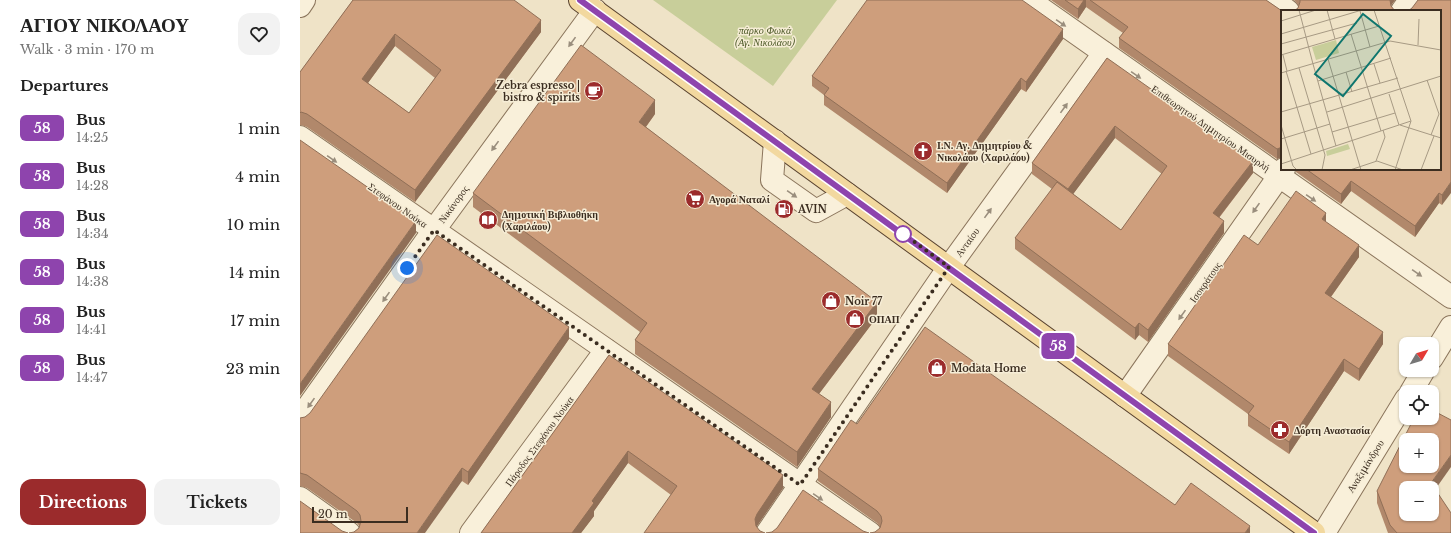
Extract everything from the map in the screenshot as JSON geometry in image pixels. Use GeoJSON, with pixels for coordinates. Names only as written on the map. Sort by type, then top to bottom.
{"type":"FeatureCollection","features":[{"type":"Feature","properties":{"kind":"main road"},"geometry":{"type":"LineString","coordinates":[[588,5],[1314,533]]}},
{"type":"Feature","properties":{"kind":"street"},"geometry":{"type":"LineString","coordinates":[[300,6],[304,0]]}},
{"type":"Feature","properties":{"kind":"street","name":"Επιθεωρητού Δημητρίου Μισυρλή"},"geometry":{"type":"LineString","coordinates":[[1029,0],[1104,53],[1281,172],[1451,298]]}},
{"type":"Feature","properties":{"kind":"street"},"geometry":{"type":"LineString","coordinates":[[1273,0],[1287,10]]}},
{"type":"Feature","properties":{"kind":"street"},"geometry":{"type":"LineString","coordinates":[[1403,10],[1410,0]]}},
{"type":"Feature","properties":{"kind":"street","name":"Νικάνορος"},"geometry":{"type":"LineString","coordinates":[[300,418],[434,230],[588,5]]}},
{"type":"Feature","properties":{"kind":"street","name":"Ανταίου"},"geometry":{"type":"LineString","coordinates":[[767,533],[949,267],[1104,53]]}},
{"type":"Feature","properties":{"kind":"street","name":"Στεφάνου Νούκα"},"geometry":{"type":"LineString","coordinates":[[300,137],[870,533]]}},
{"type":"Feature","properties":{"kind":"street"},"geometry":{"type":"LineString","coordinates":[[774,141],[772,180],[816,211],[847,194]]}},
{"type":"Feature","properties":{"kind":"street","name":"Ισοκράτους"},"geometry":{"type":"LineString","coordinates":[[1126,396],[1281,172]]}},
{"type":"Feature","properties":{"kind":"street"},"geometry":{"type":"LineString","coordinates":[[1439,347],[1451,328]]}},
{"type":"Feature","properties":{"kind":"street","name":"Πάροδος Στεφάνου Νούκα"},"geometry":{"type":"LineString","coordinates":[[471,533],[606,350]]}},
{"type":"Feature","properties":{"kind":"street","name":"Αναξιμάνδρου"},"geometry":{"type":"LineString","coordinates":[[1324,533],[1399,410]]}},
{"type":"Feature","properties":{"kind":"street"},"geometry":{"type":"LineString","coordinates":[[300,498],[349,533]]}},
{"type":"Feature","properties":{"kind":"green space","name":"πάρκο Φωκά (Αγ. Νικολάου)"},"geometry":{"type":"Polygon","coordinates":[[[653,0],[837,0],[773,86],[653,0]]]}},
{"type":"Feature","properties":{"kind":"building"},"geometry":{"type":"Polygon","coordinates":[[[353,0],[514,0],[541,20],[415,190],[307,114],[300,113],[300,72],[353,0]],[[395,34],[362,79],[409,113],[441,70],[395,34]]]}},
{"type":"Feature","properties":{"kind":"building","name":"Ι.Ν. Αγ. Δημητρίου & Νικολάου (Χαριλάου)"},"geometry":{"type":"Polygon","coordinates":[[[867,0],[1022,0],[1063,29],[1026,82],[1021,78],[947,183],[824,95],[829,88],[812,76],[867,0]]]}},
{"type":"Feature","properties":{"kind":"building"},"geometry":{"type":"Polygon","coordinates":[[[1065,0],[1084,0],[1078,9],[1065,0]]]}},
{"type":"Feature","properties":{"kind":"building"},"geometry":{"type":"Polygon","coordinates":[[[1090,0],[1266,0],[1281,10],[1281,147],[1277,149],[1119,38],[1128,27],[1090,0]]]}},
{"type":"Feature","properties":{"kind":"building"},"geometry":{"type":"Polygon","coordinates":[[[1300,0],[1390,0],[1391,6],[1394,10],[1295,10],[1298,8],[1300,0]]]}},
{"type":"Feature","properties":{"kind":"building"},"geometry":{"type":"Polygon","coordinates":[[[1418,0],[1451,0],[1451,182],[1442,195],[1439,193],[1415,226],[1351,181],[1341,194],[1307,170],[1441,170],[1441,10],[1409,10],[1418,0]]]}},
{"type":"Feature","properties":{"kind":"building"},"geometry":{"type":"Polygon","coordinates":[[[581,45],[655,100],[639,122],[877,302],[812,389],[831,402],[797,452],[635,340],[647,323],[473,193],[581,45]]]}},
{"type":"Feature","properties":{"kind":"building"},"geometry":{"type":"Polygon","coordinates":[[[1107,58],[1253,161],[1213,213],[1224,221],[1148,330],[1139,323],[1135,328],[1015,238],[1057,182],[1121,230],[1167,166],[1115,126],[1068,189],[1032,163],[1107,58]]]}},
{"type":"Feature","properties":{"kind":"building"},"geometry":{"type":"Polygon","coordinates":[[[300,140],[416,221],[300,384],[300,140]]]}},
{"type":"Feature","properties":{"kind":"building"},"geometry":{"type":"Polygon","coordinates":[[[1296,191],[1326,213],[1322,219],[1359,245],[1325,293],[1383,332],[1359,369],[1344,359],[1289,442],[1248,414],[1254,406],[1168,344],[1244,235],[1258,245],[1296,191]]]}},
{"type":"Feature","properties":{"kind":"building"},"geometry":{"type":"Polygon","coordinates":[[[437,235],[569,327],[468,472],[462,468],[417,533],[349,533],[354,532],[359,528],[361,521],[360,515],[357,511],[307,475],[300,473],[300,418],[305,417],[310,413],[437,235]]]}},
{"type":"Feature","properties":{"kind":"building"},"geometry":{"type":"Polygon","coordinates":[[[925,327],[1175,505],[1191,483],[1250,526],[1245,533],[870,533],[875,532],[880,528],[882,521],[881,516],[877,511],[818,469],[851,420],[857,424],[925,327]]]}},
{"type":"Feature","properties":{"kind":"building"},"geometry":{"type":"Polygon","coordinates":[[[609,355],[783,475],[755,519],[756,526],[760,531],[765,533],[644,533],[677,486],[628,451],[592,501],[594,503],[572,533],[481,533],[609,355]]]}},
{"type":"Feature","properties":{"kind":"building"},"geometry":{"type":"Polygon","coordinates":[[[1439,414],[1451,420],[1451,455],[1439,472],[1439,433],[1406,433],[1410,425],[1439,425],[1439,414]]]}},
{"type":"Feature","properties":{"kind":"building"},"geometry":{"type":"Polygon","coordinates":[[[1399,448],[1399,473],[1438,473],[1432,481],[1399,481],[1399,521],[1439,521],[1439,495],[1451,513],[1451,532],[1397,533],[1390,525],[1377,491],[1399,448]]]}},
{"type":"Feature","properties":{"kind":"building"},"geometry":{"type":"Polygon","coordinates":[[[803,490],[863,531],[869,533],[766,533],[772,532],[777,528],[803,490]]]}},
{"type":"Feature","properties":{"kind":"building"},"geometry":{"type":"Polygon","coordinates":[[[300,501],[342,531],[348,533],[300,533],[300,501]]]}},
{"type":"Feature","properties":{"kind":"bus line","name":"58"},"geometry":{"type":"LineString","coordinates":[[580,0],[1314,533]]}},
{"type":"Feature","properties":{"kind":"place","name":"Zebra espresso | bistro & spirits"},"geometry":{"type":"Point","coordinates":[594,91]}},
{"type":"Feature","properties":{"kind":"place","name":"Ι.Ν. Αγ. Δημητρίου & Νικολάου (Χαριλάου)"},"geometry":{"type":"Point","coordinates":[923,151]}},
{"type":"Feature","properties":{"kind":"place","name":"Αγορά Ναταλί"},"geometry":{"type":"Point","coordinates":[695,199]}},
{"type":"Feature","properties":{"kind":"place","name":"AVIN"},"geometry":{"type":"Point","coordinates":[784,209]}},
{"type":"Feature","properties":{"kind":"place","name":"Δημοτική Βιβλιοθήκη (Χαριλάου)"},"geometry":{"type":"Point","coordinates":[488,220]}},
{"type":"Feature","properties":{"kind":"place","name":"Noir 77"},"geometry":{"type":"Point","coordinates":[831,301]}},
{"type":"Feature","properties":{"kind":"place","name":"ΟΠΑΠ"},"geometry":{"type":"Point","coordinates":[855,319]}},
{"type":"Feature","properties":{"kind":"place","name":"Modata Home"},"geometry":{"type":"Point","coordinates":[937,368]}},
{"type":"Feature","properties":{"kind":"place","name":"Δόρτη Αναστασία"},"geometry":{"type":"Point","coordinates":[1280,430]}},
{"type":"Feature","properties":{"kind":"route"},"geometry":{"type":"LineString","coordinates":[[407,268],[434,230],[800,485],[949,267],[898,230],[903,234]]}}]}
